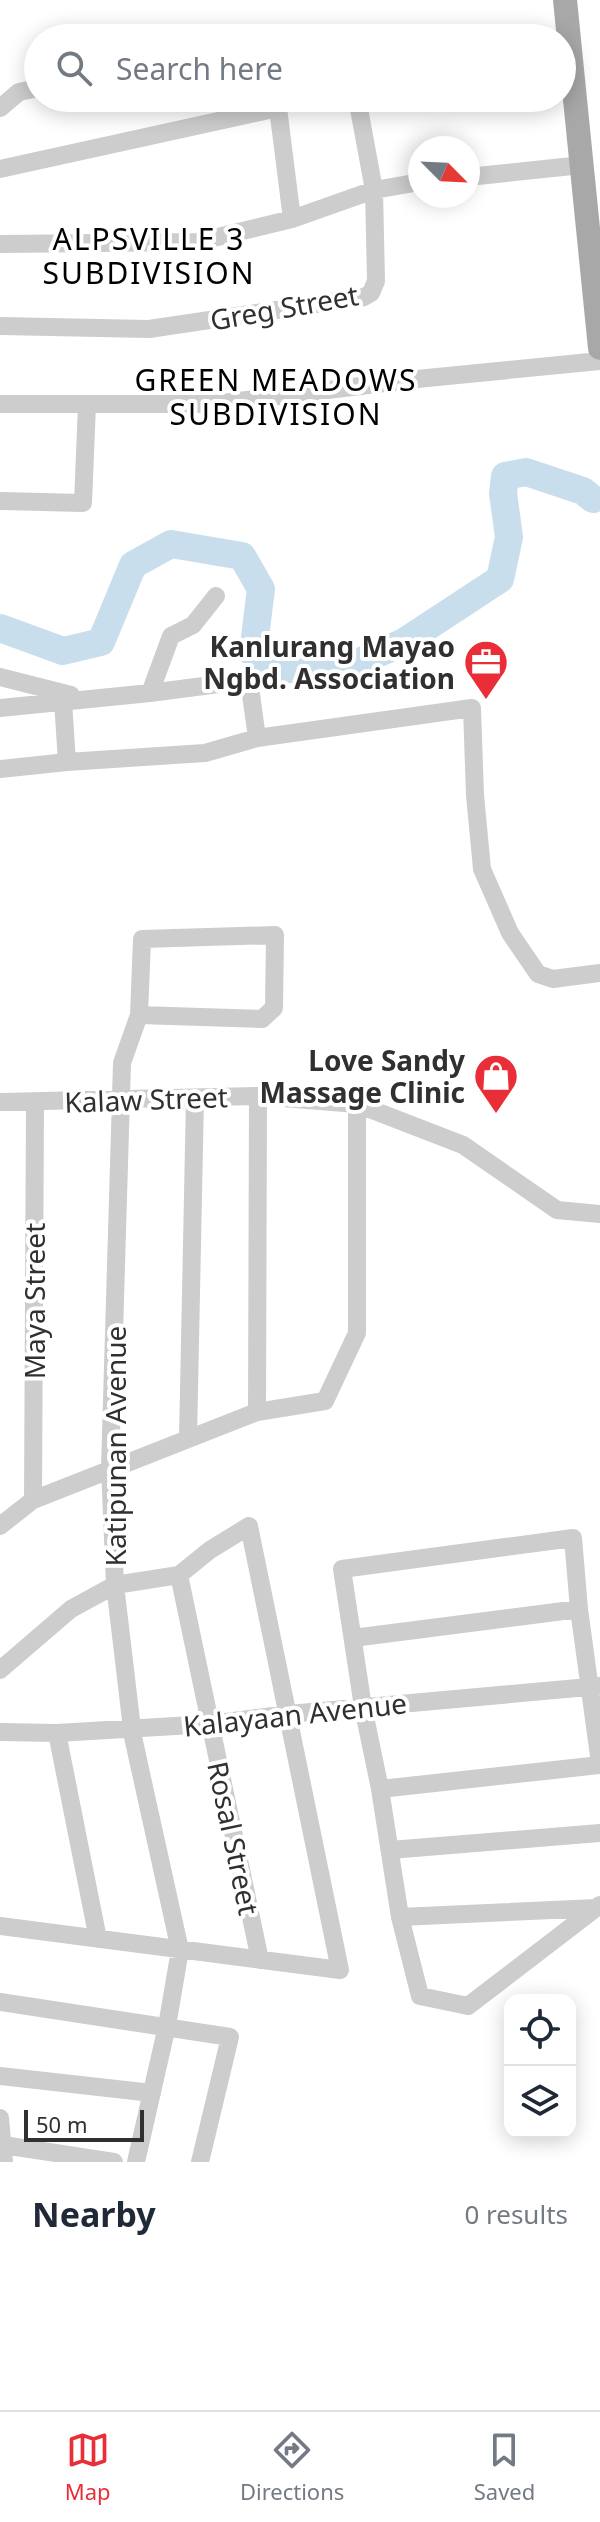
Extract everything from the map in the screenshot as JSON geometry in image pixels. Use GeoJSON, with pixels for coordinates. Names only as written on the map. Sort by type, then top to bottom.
{"type":"FeatureCollection","features":[{"type":"Feature","properties":{"kind":"main road"},"geometry":{"type":"LineString","coordinates":[[565,0],[567,24]]}},
{"type":"Feature","properties":{"kind":"main road"},"geometry":{"type":"LineString","coordinates":[[576,107],[600,348]]}},
{"type":"Feature","properties":{"kind":"street"},"geometry":{"type":"LineString","coordinates":[[0,108],[24,91]]}},
{"type":"Feature","properties":{"kind":"street"},"geometry":{"type":"LineString","coordinates":[[0,169],[238,112]]}},
{"type":"Feature","properties":{"kind":"street"},"geometry":{"type":"LineString","coordinates":[[277,112],[292,219]]}},
{"type":"Feature","properties":{"kind":"street","name":"Greg Street"},"geometry":{"type":"LineString","coordinates":[[0,326],[149,329],[364,297],[371,293],[376,281],[374,190],[360,112]]}},
{"type":"Feature","properties":{"kind":"street"},"geometry":{"type":"LineString","coordinates":[[480,176],[582,165]]}},
{"type":"Feature","properties":{"kind":"street"},"geometry":{"type":"LineString","coordinates":[[0,244],[197,242],[292,219],[374,190],[408,184]]}},
{"type":"Feature","properties":{"kind":"street"},"geometry":{"type":"LineString","coordinates":[[0,404],[214,404],[600,361]]}},
{"type":"Feature","properties":{"kind":"street"},"geometry":{"type":"LineString","coordinates":[[0,501],[83,503],[87,404]]}},
{"type":"Feature","properties":{"kind":"street"},"geometry":{"type":"LineString","coordinates":[[150,693],[171,636],[193,625],[216,596]]}},
{"type":"Feature","properties":{"kind":"street"},"geometry":{"type":"LineString","coordinates":[[0,677],[85,699]]}},
{"type":"Feature","properties":{"kind":"street"},"geometry":{"type":"LineString","coordinates":[[0,708],[249,680],[257,738]]}},
{"type":"Feature","properties":{"kind":"street"},"geometry":{"type":"LineString","coordinates":[[63,701],[67,762]]}},
{"type":"Feature","properties":{"kind":"street"},"geometry":{"type":"LineString","coordinates":[[0,769],[205,753],[257,738],[472,708],[482,869],[510,933],[538,974],[553,979],[600,973]]}},
{"type":"Feature","properties":{"kind":"street","name":"Katipunan Avenue"},"geometry":{"type":"LineString","coordinates":[[139,1015],[262,1019],[274,1008],[275,935],[142,939],[139,1015],[122,1063],[110,1468],[115,1585],[132,1729],[180,1950]]}},
{"type":"Feature","properties":{"kind":"street"},"geometry":{"type":"LineString","coordinates":[[257,1412],[258,1096]]}},
{"type":"Feature","properties":{"kind":"street","name":"Kalaw Street"},"geometry":{"type":"LineString","coordinates":[[0,1102],[258,1096],[357,1104],[463,1145],[557,1210],[600,1214]]}},
{"type":"Feature","properties":{"kind":"street"},"geometry":{"type":"LineString","coordinates":[[188,1439],[195,1098]]}},
{"type":"Feature","properties":{"kind":"street","name":"Maya Street"},"geometry":{"type":"LineString","coordinates":[[33,1500],[35,1102]]}},
{"type":"Feature","properties":{"kind":"street"},"geometry":{"type":"LineString","coordinates":[[0,1526],[33,1500],[110,1468],[257,1412],[325,1401],[357,1333],[357,1104]]}},
{"type":"Feature","properties":{"kind":"street"},"geometry":{"type":"LineString","coordinates":[[0,1670],[71,1609],[115,1585],[179,1575],[210,1550],[249,1526],[340,1970],[0,1926]]}},
{"type":"Feature","properties":{"kind":"street"},"geometry":{"type":"LineString","coordinates":[[380,1789],[600,1764],[595,1687],[579,1609],[573,1538],[342,1569],[400,1917],[420,1996],[468,2006],[598,1907]]}},
{"type":"Feature","properties":{"kind":"street","name":"Rosal Street"},"geometry":{"type":"LineString","coordinates":[[179,1575],[260,1960]]}},
{"type":"Feature","properties":{"kind":"street"},"geometry":{"type":"LineString","coordinates":[[353,1638],[579,1609]]}},
{"type":"Feature","properties":{"kind":"street","name":"Kalayaan Avenue"},"geometry":{"type":"LineString","coordinates":[[0,1732],[57,1733],[209,1724],[595,1687]]}},
{"type":"Feature","properties":{"kind":"street"},"geometry":{"type":"LineString","coordinates":[[57,1733],[98,1939]]}},
{"type":"Feature","properties":{"kind":"street"},"geometry":{"type":"LineString","coordinates":[[390,1850],[600,1833]]}},
{"type":"Feature","properties":{"kind":"street"},"geometry":{"type":"LineString","coordinates":[[400,1917],[598,1907]]}},
{"type":"Feature","properties":{"kind":"street"},"geometry":{"type":"LineString","coordinates":[[136,2162],[167,2026],[180,1950]]}},
{"type":"Feature","properties":{"kind":"street"},"geometry":{"type":"LineString","coordinates":[[0,2002],[230,2037],[200,2162]]}},
{"type":"Feature","properties":{"kind":"street"},"geometry":{"type":"LineString","coordinates":[[0,2076],[152,2093]]}},
{"type":"Feature","properties":{"kind":"street"},"geometry":{"type":"LineString","coordinates":[[0,2118],[4,2154],[114,2162]]}},
{"type":"Feature","properties":{"kind":"waterway"},"geometry":{"type":"LineString","coordinates":[[0,628],[63,651],[101,642],[133,565],[171,544],[242,556],[261,589],[253,653],[283,668],[332,674],[404,642],[500,579],[509,537],[503,493],[505,476],[526,472],[583,491],[593,499]]}},
{"type":"Feature","properties":{"kind":"place","name":"Kanlurang Mayao Ngbd. Association"},"geometry":{"type":"Point","coordinates":[486,701]}},
{"type":"Feature","properties":{"kind":"place","name":"Love Sandy Massage Clinic"},"geometry":{"type":"Point","coordinates":[496,1115]}},
{"type":"Feature","properties":{"kind":"district","name":"ALPSVILLE 3 SUBDIVISION"},"geometry":{"type":"Point","coordinates":[149,255]}},
{"type":"Feature","properties":{"kind":"district","name":"GREEN MEADOWS SUBDIVISION"},"geometry":{"type":"Point","coordinates":[276,396]}}]}
